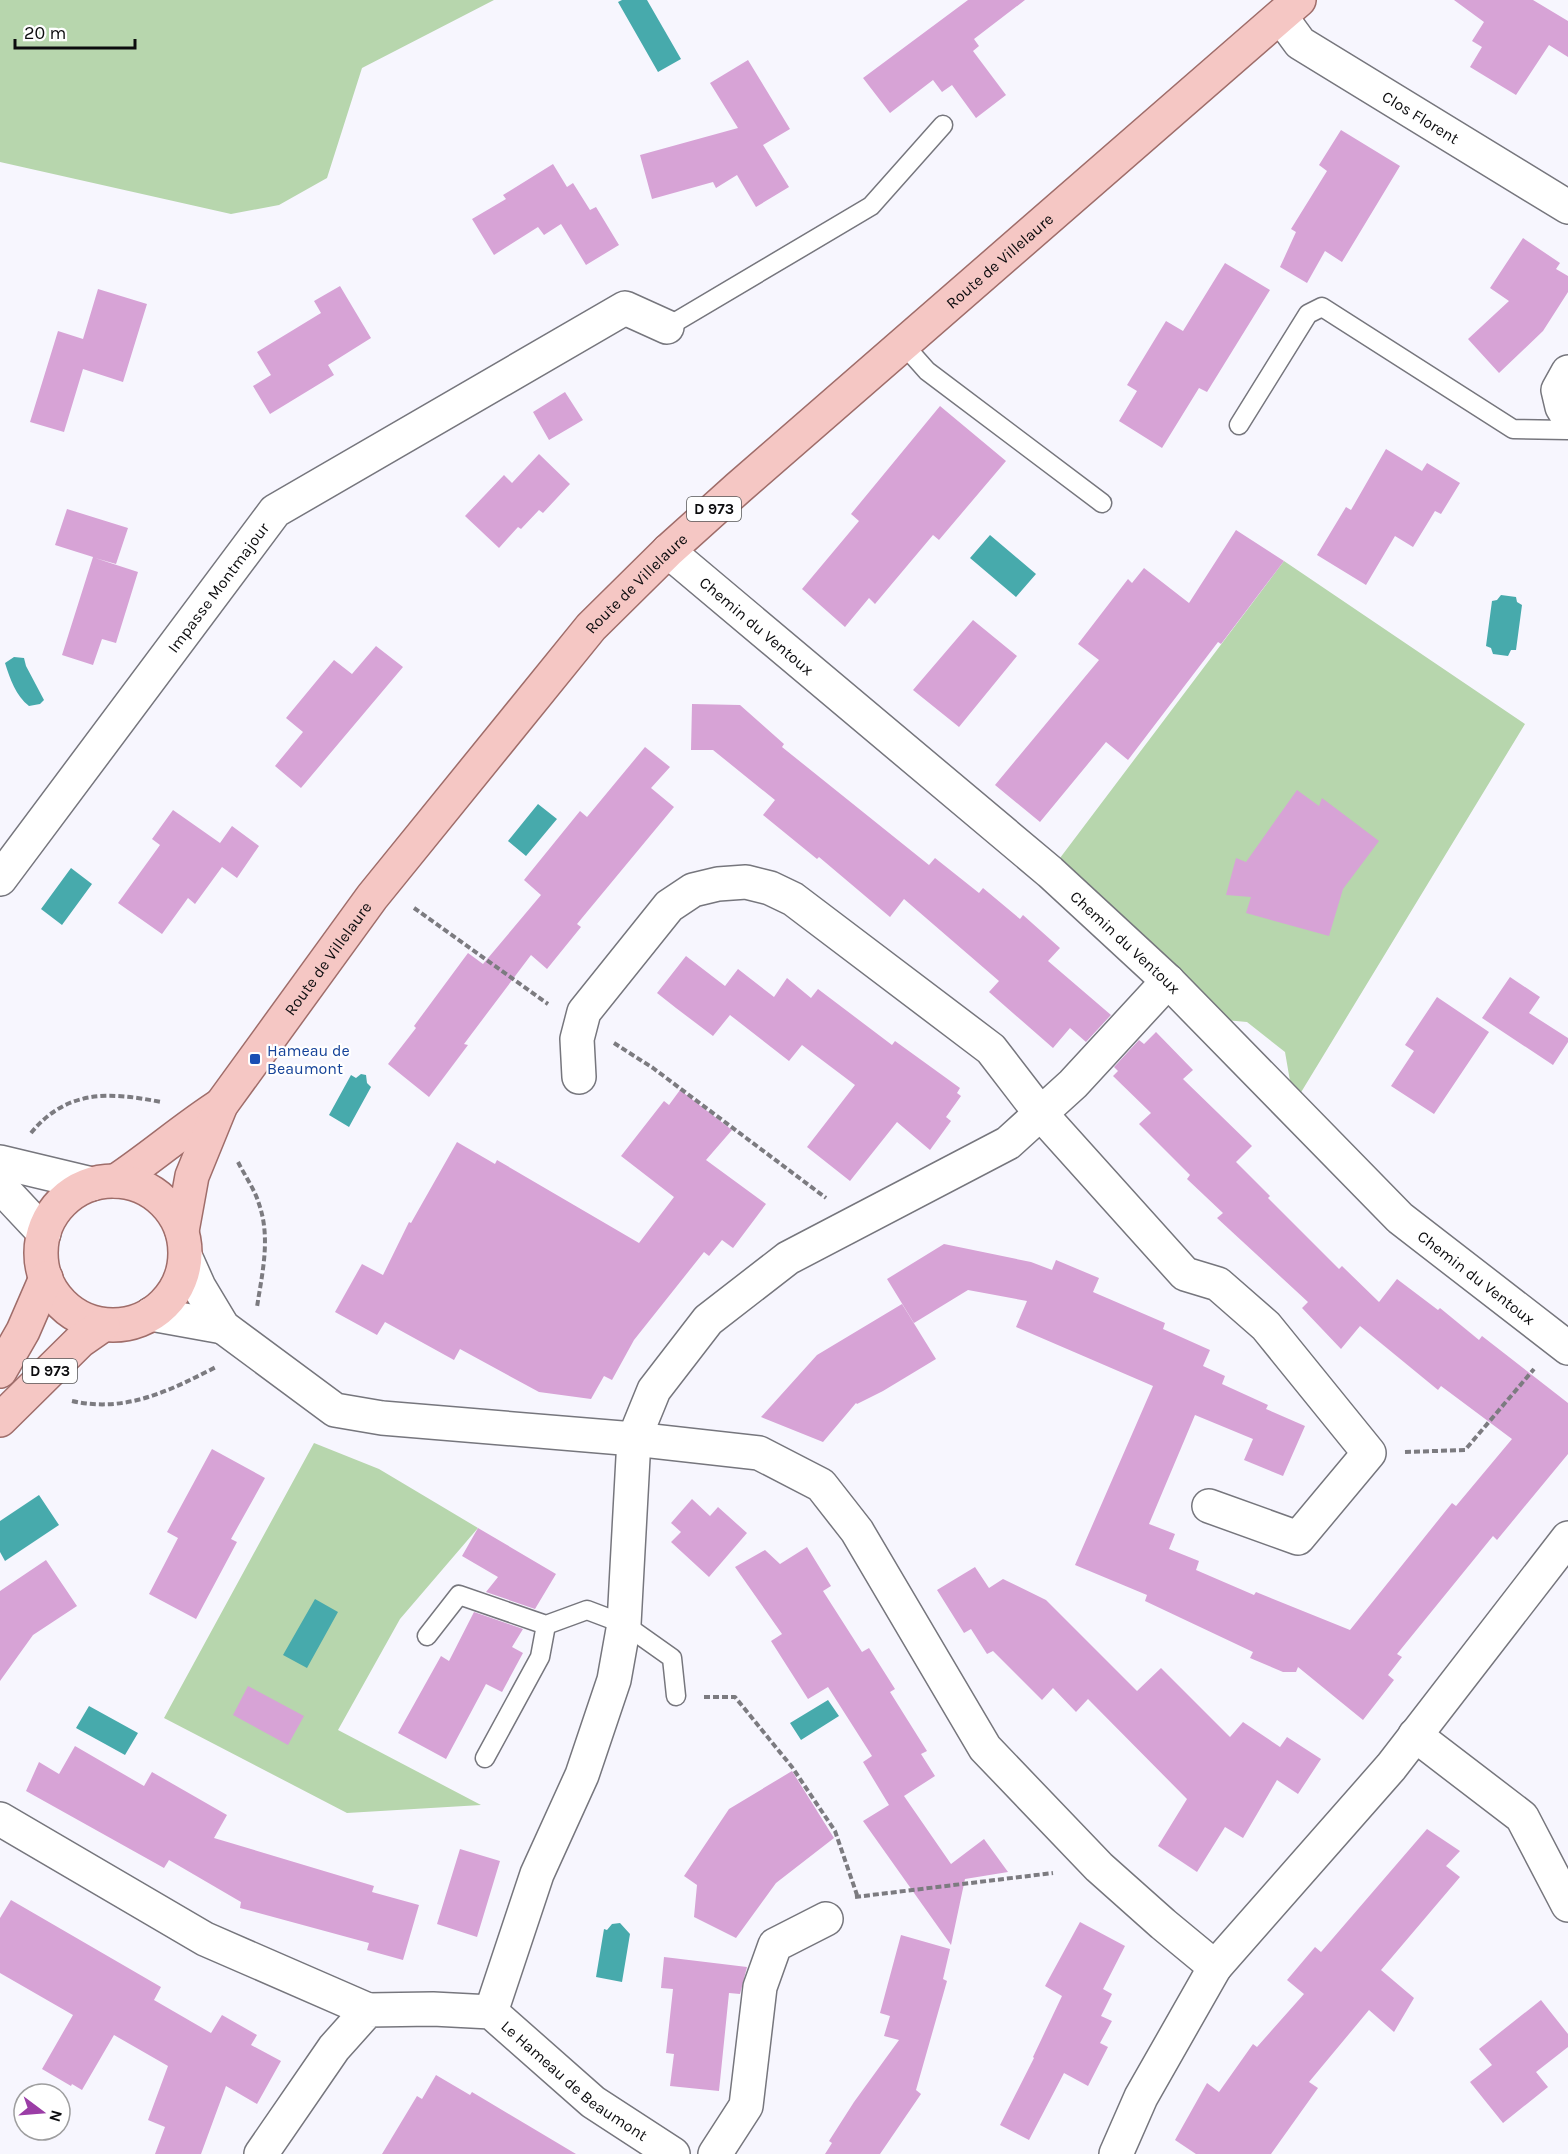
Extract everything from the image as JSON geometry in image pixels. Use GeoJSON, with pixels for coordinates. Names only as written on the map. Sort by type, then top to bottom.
{"type":"FeatureCollection","features":[{"type":"Feature","properties":{"kind":"main road","name":"Route de Villelaure"},"geometry":{"type":"LineString","coordinates":[[184,1244],[192,1176],[221,1105],[372,897],[591,627],[668,551],[1290,9]]}},
{"type":"Feature","properties":{"kind":"main road","name":"Route de Villelaure"},"geometry":{"type":"LineString","coordinates":[[104,1183],[148,1159],[198,1119],[221,1105]]}},
{"type":"Feature","properties":{"kind":"main road"},"geometry":{"type":"LineString","coordinates":[[104,1183],[137,1185],[157,1195],[172,1211],[184,1244],[181,1280],[169,1299],[152,1314],[129,1324],[104,1325],[79,1317],[59,1300],[46,1278],[41,1256],[44,1233],[54,1212],[71,1195],[104,1183]]}},
{"type":"Feature","properties":{"kind":"main road","name":"D 973"},"geometry":{"type":"LineString","coordinates":[[0,1371],[23,1331],[46,1278]]}},
{"type":"Feature","properties":{"kind":"main road","name":"D 973"},"geometry":{"type":"LineString","coordinates":[[0,1420],[80,1341],[104,1325]]}},
{"type":"Feature","properties":{"kind":"street","name":"Clos Florent"},"geometry":{"type":"LineString","coordinates":[[1290,9],[1300,43],[1568,207]]}},
{"type":"Feature","properties":{"kind":"street","name":"Impasse Montmajour"},"geometry":{"type":"LineString","coordinates":[[0,879],[275,512],[625,308],[668,327]]}},
{"type":"Feature","properties":{"kind":"street"},"geometry":{"type":"LineString","coordinates":[[1568,372],[1558,390],[1562,407],[1568,417]]}},
{"type":"Feature","properties":{"kind":"street","name":"Chemin du Ventoux"},"geometry":{"type":"LineString","coordinates":[[668,551],[1050,872],[1168,981],[1400,1218],[1563,1345]]}},
{"type":"Feature","properties":{"kind":"street"},"geometry":{"type":"LineString","coordinates":[[579,1077],[577,1039],[584,1012],[669,906],[693,890],[718,884],[746,882],[770,888],[793,899],[991,1049],[1041,1114],[1185,1274],[1218,1284],[1266,1326],[1369,1453],[1298,1538],[1209,1506]]}},
{"type":"Feature","properties":{"kind":"street"},"geometry":{"type":"LineString","coordinates":[[491,2012],[537,1874],[582,1775],[614,1680],[624,1624],[634,1439],[654,1390],[708,1320],[788,1258],[1008,1143],[1073,1084],[1168,981]]}},
{"type":"Feature","properties":{"kind":"street"},"geometry":{"type":"LineString","coordinates":[[0,1162],[104,1183]]}},
{"type":"Feature","properties":{"kind":"street"},"geometry":{"type":"LineString","coordinates":[[0,1186],[44,1233]]}},
{"type":"Feature","properties":{"kind":"street"},"geometry":{"type":"LineString","coordinates":[[184,1244],[199,1287],[223,1327],[335,1410],[382,1418],[634,1439],[759,1453],[820,1485],[857,1530],[985,1748],[1088,1856],[1163,1924],[1215,1967]]}},
{"type":"Feature","properties":{"kind":"street"},"geometry":{"type":"LineString","coordinates":[[152,1314],[223,1327]]}},
{"type":"Feature","properties":{"kind":"street"},"geometry":{"type":"LineString","coordinates":[[1116,2154],[1142,2097],[1215,1967],[1391,1767],[1568,1538]]}},
{"type":"Feature","properties":{"kind":"street"},"geometry":{"type":"LineString","coordinates":[[1415,1735],[1522,1817],[1568,1905]]}},
{"type":"Feature","properties":{"kind":"street"},"geometry":{"type":"LineString","coordinates":[[0,1819],[204,1939],[368,2010],[334,2048],[261,2154]]}},
{"type":"Feature","properties":{"kind":"street"},"geometry":{"type":"LineString","coordinates":[[715,2154],[746,2106],[760,1987],[775,1945],[826,1919]]}},
{"type":"Feature","properties":{"kind":"street","name":"Le Hameau de Beaumont"},"geometry":{"type":"LineString","coordinates":[[368,2010],[433,2009],[491,2012],[593,2102],[673,2154]]}},
{"type":"Feature","properties":{"kind":"lane"},"geometry":{"type":"LineString","coordinates":[[668,327],[871,206],[943,125]]}},
{"type":"Feature","properties":{"kind":"lane"},"geometry":{"type":"LineString","coordinates":[[1239,425],[1308,314],[1322,307],[1513,429],[1568,430]]}},
{"type":"Feature","properties":{"kind":"lane"},"geometry":{"type":"LineString","coordinates":[[903,344],[927,371],[1102,503]]}},
{"type":"Feature","properties":{"kind":"lane"},"geometry":{"type":"LineString","coordinates":[[428,1636],[459,1595],[546,1625],[587,1610],[624,1624],[672,1658],[676,1696]]}},
{"type":"Feature","properties":{"kind":"lane"},"geometry":{"type":"LineString","coordinates":[[485,1758],[540,1657],[546,1625]]}},
{"type":"Feature","properties":{"kind":"path"},"geometry":{"type":"LineString","coordinates":[[414,908],[554,1009],[582,1022],[653,1068],[857,1222]]}},
{"type":"Feature","properties":{"kind":"path"},"geometry":{"type":"LineString","coordinates":[[29,1135],[44,1117],[65,1104],[91,1096],[117,1096],[165,1103]]}},
{"type":"Feature","properties":{"kind":"path"},"geometry":{"type":"LineString","coordinates":[[235,1157],[260,1205],[265,1232],[265,1259],[255,1317]]}},
{"type":"Feature","properties":{"kind":"path"},"geometry":{"type":"LineString","coordinates":[[1369,1453],[1465,1450],[1563,1345]]}},
{"type":"Feature","properties":{"kind":"path"},"geometry":{"type":"LineString","coordinates":[[64,1399],[86,1404],[120,1404],[154,1397],[220,1365]]}},
{"type":"Feature","properties":{"kind":"path"},"geometry":{"type":"LineString","coordinates":[[676,1696],[735,1698],[792,1767],[835,1830],[857,1896]]}},
{"type":"Feature","properties":{"kind":"path"},"geometry":{"type":"LineString","coordinates":[[826,1919],[857,1896],[1051,1874],[1088,1856]]}},
{"type":"Feature","properties":{"kind":"green space"},"geometry":{"type":"Polygon","coordinates":[[[0,0],[494,0],[362,68],[327,178],[279,205],[231,214],[0,162],[0,0]]]}},
{"type":"Feature","properties":{"kind":"green space"},"geometry":{"type":"Polygon","coordinates":[[[1284,561],[1525,724],[1300,1094],[1290,1081],[1285,1052],[1247,1022],[1225,1020],[1057,862],[1284,561]]]}},
{"type":"Feature","properties":{"kind":"green space"},"geometry":{"type":"Polygon","coordinates":[[[314,1443],[379,1469],[478,1528],[400,1619],[338,1730],[481,1805],[347,1813],[164,1718],[314,1443]]]}},
{"type":"Feature","properties":{"kind":"water"},"geometry":{"type":"Polygon","coordinates":[[[647,0],[681,59],[658,72],[618,2],[647,0]]]}},
{"type":"Feature","properties":{"kind":"water"},"geometry":{"type":"Polygon","coordinates":[[[990,535],[1036,574],[1016,597],[970,558],[990,535]]]}},
{"type":"Feature","properties":{"kind":"water"},"geometry":{"type":"Polygon","coordinates":[[[1501,595],[1516,597],[1517,602],[1522,605],[1516,650],[1511,650],[1508,656],[1493,654],[1491,648],[1486,646],[1492,601],[1497,600],[1501,595]]]}},
{"type":"Feature","properties":{"kind":"water"},"geometry":{"type":"Polygon","coordinates":[[[14,657],[24,658],[44,700],[40,704],[29,706],[17,692],[5,663],[14,657]]]}},
{"type":"Feature","properties":{"kind":"water"},"geometry":{"type":"Polygon","coordinates":[[[538,804],[557,819],[526,856],[508,841],[538,804]]]}},
{"type":"Feature","properties":{"kind":"water"},"geometry":{"type":"Polygon","coordinates":[[[71,868],[92,884],[62,925],[41,909],[71,868]]]}},
{"type":"Feature","properties":{"kind":"water"},"geometry":{"type":"Polygon","coordinates":[[[361,1074],[366,1075],[367,1083],[371,1087],[349,1127],[329,1115],[351,1075],[356,1078],[361,1074]]]}},
{"type":"Feature","properties":{"kind":"water"},"geometry":{"type":"Polygon","coordinates":[[[39,1495],[59,1525],[5,1561],[0,1552],[0,1521],[39,1495]]]}},
{"type":"Feature","properties":{"kind":"water"},"geometry":{"type":"Polygon","coordinates":[[[315,1599],[338,1612],[307,1668],[283,1655],[315,1599]]]}},
{"type":"Feature","properties":{"kind":"water"},"geometry":{"type":"Polygon","coordinates":[[[828,1700],[839,1716],[801,1740],[790,1723],[828,1700]]]}},
{"type":"Feature","properties":{"kind":"water"},"geometry":{"type":"Polygon","coordinates":[[[89,1706],[138,1733],[125,1755],[76,1728],[89,1706]]]}},
{"type":"Feature","properties":{"kind":"water"},"geometry":{"type":"Polygon","coordinates":[[[620,1923],[630,1934],[622,1982],[596,1977],[604,1929],[607,1930],[612,1924],[620,1923]]]}},
{"type":"Feature","properties":{"kind":"building"},"geometry":{"type":"Polygon","coordinates":[[[968,0],[1025,0],[974,39],[979,46],[973,51],[1006,95],[976,118],[952,85],[942,92],[933,80],[890,113],[863,78],[968,0]]]}},
{"type":"Feature","properties":{"kind":"building"},"geometry":{"type":"Polygon","coordinates":[[[1454,0],[1533,0],[1568,21],[1568,57],[1549,45],[1516,95],[1470,67],[1482,47],[1472,41],[1484,22],[1454,0]]]}},
{"type":"Feature","properties":{"kind":"building"},"geometry":{"type":"Polygon","coordinates":[[[748,60],[790,129],[763,145],[789,187],[756,207],[737,175],[716,188],[713,182],[652,199],[640,155],[738,128],[710,83],[748,60]]]}},
{"type":"Feature","properties":{"kind":"building"},"geometry":{"type":"Polygon","coordinates":[[[1341,130],[1400,166],[1342,262],[1325,251],[1307,283],[1280,267],[1296,232],[1291,229],[1327,171],[1319,165],[1341,130]]]}},
{"type":"Feature","properties":{"kind":"building"},"geometry":{"type":"Polygon","coordinates":[[[553,164],[567,187],[573,183],[590,210],[596,207],[619,245],[586,265],[561,224],[544,235],[538,227],[494,255],[472,219],[506,199],[503,195],[553,164]]]}},
{"type":"Feature","properties":{"kind":"building"},"geometry":{"type":"Polygon","coordinates":[[[1523,238],[1560,263],[1556,269],[1568,276],[1568,292],[1543,331],[1499,373],[1468,339],[1509,301],[1490,288],[1523,238]]]}},
{"type":"Feature","properties":{"kind":"building"},"geometry":{"type":"Polygon","coordinates":[[[1225,263],[1270,290],[1207,392],[1199,388],[1162,448],[1119,421],[1137,391],[1127,385],[1166,321],[1183,331],[1225,263]]]}},
{"type":"Feature","properties":{"kind":"building"},"geometry":{"type":"Polygon","coordinates":[[[340,286],[371,338],[328,365],[334,375],[270,414],[253,386],[271,375],[257,352],[321,313],[314,301],[340,286]]]}},
{"type":"Feature","properties":{"kind":"building"},"geometry":{"type":"Polygon","coordinates":[[[98,289],[147,304],[123,382],[83,369],[64,432],[30,422],[58,331],[83,339],[98,289]]]}},
{"type":"Feature","properties":{"kind":"building"},"geometry":{"type":"Polygon","coordinates":[[[565,392],[583,420],[549,440],[533,412],[565,392]]]}},
{"type":"Feature","properties":{"kind":"building"},"geometry":{"type":"Polygon","coordinates":[[[940,406],[1006,461],[939,540],[933,535],[875,604],[869,598],[845,627],[802,589],[859,521],[851,514],[940,406]]]}},
{"type":"Feature","properties":{"kind":"building"},"geometry":{"type":"Polygon","coordinates":[[[1386,449],[1422,471],[1427,463],[1460,483],[1441,514],[1435,511],[1413,547],[1395,536],[1366,585],[1317,555],[1346,507],[1351,510],[1386,449]]]}},
{"type":"Feature","properties":{"kind":"building"},"geometry":{"type":"Polygon","coordinates":[[[539,454],[570,484],[543,513],[539,510],[521,529],[518,527],[499,548],[465,516],[504,475],[512,483],[539,454]]]}},
{"type":"Feature","properties":{"kind":"building"},"geometry":{"type":"Polygon","coordinates":[[[67,509],[128,528],[116,564],[95,558],[138,572],[116,643],[102,639],[93,665],[62,655],[93,557],[55,545],[67,509]]]}},
{"type":"Feature","properties":{"kind":"building"},"geometry":{"type":"Polygon","coordinates":[[[1236,530],[1284,561],[1221,644],[1218,642],[1128,760],[1106,742],[1040,822],[995,785],[1099,660],[1078,644],[1128,579],[1132,583],[1144,568],[1189,603],[1236,530]]]}},
{"type":"Feature","properties":{"kind":"building"},"geometry":{"type":"Polygon","coordinates":[[[973,620],[1017,656],[959,727],[913,690],[973,620]]]}},
{"type":"Feature","properties":{"kind":"building"},"geometry":{"type":"Polygon","coordinates":[[[376,646],[403,667],[301,788],[275,766],[303,732],[286,718],[334,660],[352,674],[376,646]]]}},
{"type":"Feature","properties":{"kind":"building"},"geometry":{"type":"Polygon","coordinates":[[[692,704],[740,705],[784,744],[782,747],[929,865],[935,858],[979,893],[983,888],[1020,919],[1023,915],[1060,948],[1048,961],[1111,1015],[1086,1042],[1070,1028],[1053,1048],[989,992],[999,981],[904,899],[890,917],[819,857],[817,859],[763,815],[775,800],[713,750],[691,750],[692,704]]]}},
{"type":"Feature","properties":{"kind":"building"},"geometry":{"type":"Polygon","coordinates":[[[645,747],[670,767],[651,788],[674,807],[577,924],[581,927],[547,969],[531,955],[464,1044],[468,1045],[429,1097],[388,1064],[468,953],[483,964],[541,895],[524,880],[580,811],[587,817],[645,747]]]}},
{"type":"Feature","properties":{"kind":"building"},"geometry":{"type":"Polygon","coordinates":[[[1297,790],[1319,806],[1322,798],[1379,841],[1343,889],[1329,936],[1246,913],[1251,897],[1226,895],[1236,858],[1246,862],[1297,790]]]}},
{"type":"Feature","properties":{"kind":"building"},"geometry":{"type":"Polygon","coordinates":[[[173,810],[220,843],[232,826],[259,846],[237,878],[222,867],[195,904],[188,898],[162,934],[118,903],[160,845],[152,839],[173,810]]]}},
{"type":"Feature","properties":{"kind":"building"},"geometry":{"type":"Polygon","coordinates":[[[686,956],[725,986],[738,969],[774,997],[787,978],[811,998],[818,989],[892,1045],[895,1041],[960,1088],[957,1093],[961,1096],[946,1117],[951,1121],[930,1150],[897,1122],[850,1181],[807,1147],[855,1085],[802,1045],[789,1061],[730,1015],[713,1036],[676,1008],[657,993],[686,956]]]}},
{"type":"Feature","properties":{"kind":"building"},"geometry":{"type":"Polygon","coordinates":[[[1510,977],[1540,997],[1529,1013],[1568,1038],[1568,1042],[1553,1065],[1482,1018],[1510,977]]]}},
{"type":"Feature","properties":{"kind":"building"},"geometry":{"type":"Polygon","coordinates":[[[1437,997],[1489,1032],[1434,1114],[1391,1086],[1414,1051],[1405,1045],[1437,997]]]}},
{"type":"Feature","properties":{"kind":"building"},"geometry":{"type":"Polygon","coordinates":[[[1156,1032],[1193,1070],[1183,1079],[1252,1146],[1236,1162],[1270,1196],[1268,1198],[1339,1269],[1342,1266],[1379,1302],[1397,1279],[1438,1310],[1440,1308],[1479,1340],[1482,1336],[1568,1403],[1568,1454],[1497,1540],[1493,1536],[1397,1654],[1402,1657],[1388,1675],[1394,1680],[1363,1720],[1298,1667],[1296,1672],[1283,1672],[1250,1658],[1253,1652],[1145,1601],[1147,1595],[1075,1565],[1153,1386],[1016,1327],[1027,1301],[968,1290],[914,1323],[887,1279],[944,1244],[1031,1262],[1052,1270],[1056,1260],[1099,1278],[1093,1292],[1165,1323],[1163,1329],[1210,1350],[1203,1366],[1225,1376],[1222,1384],[1268,1405],[1266,1409],[1305,1426],[1283,1476],[1244,1460],[1253,1439],[1195,1415],[1149,1524],[1175,1534],[1169,1549],[1199,1561],[1196,1570],[1254,1595],[1256,1592],[1350,1630],[1452,1503],[1456,1506],[1512,1439],[1441,1386],[1438,1390],[1360,1326],[1341,1349],[1302,1308],[1308,1302],[1217,1218],[1223,1213],[1187,1179],[1190,1175],[1139,1124],[1151,1113],[1113,1076],[1118,1071],[1114,1067],[1139,1040],[1144,1044],[1156,1032]]]}},
{"type":"Feature","properties":{"kind":"building"},"geometry":{"type":"Polygon","coordinates":[[[680,1090],[732,1130],[706,1160],[766,1204],[733,1248],[722,1240],[709,1256],[704,1252],[634,1340],[612,1380],[604,1376],[591,1399],[539,1392],[460,1349],[454,1360],[385,1322],[377,1335],[335,1312],[362,1264],[383,1275],[409,1222],[411,1223],[457,1142],[495,1164],[497,1160],[639,1243],[674,1197],[621,1156],[664,1101],[669,1105],[680,1090]]]}},
{"type":"Feature","properties":{"kind":"building"},"geometry":{"type":"Polygon","coordinates":[[[902,1304],[936,1359],[883,1391],[856,1403],[823,1442],[761,1417],[817,1355],[902,1304]]]}},
{"type":"Feature","properties":{"kind":"building"},"geometry":{"type":"Polygon","coordinates":[[[212,1449],[265,1478],[231,1539],[237,1542],[196,1619],[149,1594],[178,1538],[167,1532],[212,1449]]]}},
{"type":"Feature","properties":{"kind":"building"},"geometry":{"type":"Polygon","coordinates":[[[692,1499],[710,1516],[718,1507],[747,1533],[709,1577],[671,1542],[681,1532],[671,1523],[692,1499]]]}},
{"type":"Feature","properties":{"kind":"building"},"geometry":{"type":"Polygon","coordinates":[[[478,1528],[556,1574],[535,1609],[486,1592],[498,1577],[462,1556],[478,1528]]]}},
{"type":"Feature","properties":{"kind":"building"},"geometry":{"type":"Polygon","coordinates":[[[807,1547],[831,1586],[823,1591],[862,1652],[869,1648],[895,1689],[890,1692],[927,1751],[921,1754],[935,1776],[904,1796],[951,1864],[984,1839],[1008,1872],[965,1879],[951,1945],[863,1821],[889,1805],[863,1762],[872,1756],[828,1687],[808,1699],[771,1641],[782,1634],[735,1567],[765,1550],[780,1564],[807,1547]]]}},
{"type":"Feature","properties":{"kind":"building"},"geometry":{"type":"Polygon","coordinates":[[[46,1560],[77,1606],[33,1635],[0,1681],[0,1591],[46,1560]]]}},
{"type":"Feature","properties":{"kind":"building"},"geometry":{"type":"Polygon","coordinates":[[[975,1567],[989,1588],[1003,1579],[1046,1600],[1137,1691],[1161,1668],[1230,1737],[1243,1722],[1280,1747],[1287,1737],[1321,1759],[1298,1794],[1277,1780],[1243,1838],[1225,1827],[1197,1872],[1158,1846],[1187,1799],[1088,1699],[1076,1712],[1053,1688],[1042,1700],[993,1651],[987,1654],[971,1629],[964,1633],[937,1590],[975,1567]]]}},
{"type":"Feature","properties":{"kind":"building"},"geometry":{"type":"Polygon","coordinates":[[[474,1612],[523,1629],[512,1647],[523,1653],[502,1692],[486,1684],[446,1759],[398,1733],[441,1656],[449,1661],[474,1612]]]}},
{"type":"Feature","properties":{"kind":"building"},"geometry":{"type":"Polygon","coordinates":[[[248,1686],[304,1716],[288,1745],[233,1715],[248,1686]]]}},
{"type":"Feature","properties":{"kind":"building"},"geometry":{"type":"Polygon","coordinates":[[[75,1746],[144,1786],[152,1772],[227,1815],[214,1838],[374,1886],[372,1892],[419,1905],[403,1960],[367,1950],[369,1943],[240,1908],[241,1902],[169,1860],[164,1868],[26,1791],[39,1762],[59,1774],[75,1746]]]}},
{"type":"Feature","properties":{"kind":"building"},"geometry":{"type":"Polygon","coordinates":[[[792,1771],[834,1838],[776,1883],[736,1938],[694,1917],[697,1885],[684,1876],[729,1809],[792,1771]]]}},
{"type":"Feature","properties":{"kind":"building"},"geometry":{"type":"Polygon","coordinates":[[[1427,1829],[1460,1851],[1446,1866],[1460,1877],[1381,1970],[1414,1998],[1394,2032],[1369,2010],[1309,2082],[1318,2088],[1271,2154],[1196,2154],[1175,2140],[1207,2083],[1219,2092],[1253,2044],[1257,2047],[1304,1994],[1287,1980],[1315,1947],[1321,1952],[1427,1829]]]}},
{"type":"Feature","properties":{"kind":"building"},"geometry":{"type":"Polygon","coordinates":[[[460,1849],[500,1861],[477,1937],[437,1924],[460,1849]]]}},
{"type":"Feature","properties":{"kind":"building"},"geometry":{"type":"Polygon","coordinates":[[[11,1900],[161,1987],[154,2000],[211,2033],[222,2015],[257,2035],[251,2045],[281,2061],[257,2104],[226,2086],[201,2154],[155,2154],[165,2127],[148,2120],[168,2066],[114,2035],[82,2090],[72,2082],[64,2082],[42,2069],[73,2015],[0,1973],[0,1918],[11,1900]]]}},
{"type":"Feature","properties":{"kind":"building"},"geometry":{"type":"Polygon","coordinates":[[[1080,1922],[1125,1946],[1103,1989],[1112,1994],[1101,2016],[1112,2021],[1100,2043],[1108,2047],[1088,2086],[1064,2073],[1029,2140],[1000,2125],[1062,1996],[1045,1986],[1080,1922]]]}},
{"type":"Feature","properties":{"kind":"building"},"geometry":{"type":"Polygon","coordinates":[[[901,1935],[950,1949],[943,1979],[947,1981],[916,2090],[921,2094],[880,2154],[825,2154],[832,2143],[829,2141],[854,2102],[899,2040],[884,2036],[890,2016],[880,2013],[901,1935]]]}},
{"type":"Feature","properties":{"kind":"building"},"geometry":{"type":"Polygon","coordinates":[[[664,1957],[747,1967],[740,1994],[729,1993],[719,2091],[670,2086],[674,2054],[666,2053],[673,1989],[661,1988],[664,1957]]]}},
{"type":"Feature","properties":{"kind":"building"},"geometry":{"type":"Polygon","coordinates":[[[1541,2000],[1568,2034],[1568,2047],[1536,2072],[1548,2087],[1503,2123],[1470,2082],[1492,2065],[1479,2049],[1541,2000]]]}},
{"type":"Feature","properties":{"kind":"building"},"geometry":{"type":"Polygon","coordinates":[[[436,2075],[470,2095],[472,2092],[576,2154],[382,2154],[417,2096],[422,2099],[436,2075]]]}},
{"type":"Feature","properties":{"kind":"place","name":"Hameau de Beaumont"},"geometry":{"type":"Point","coordinates":[255,1059]}}]}
